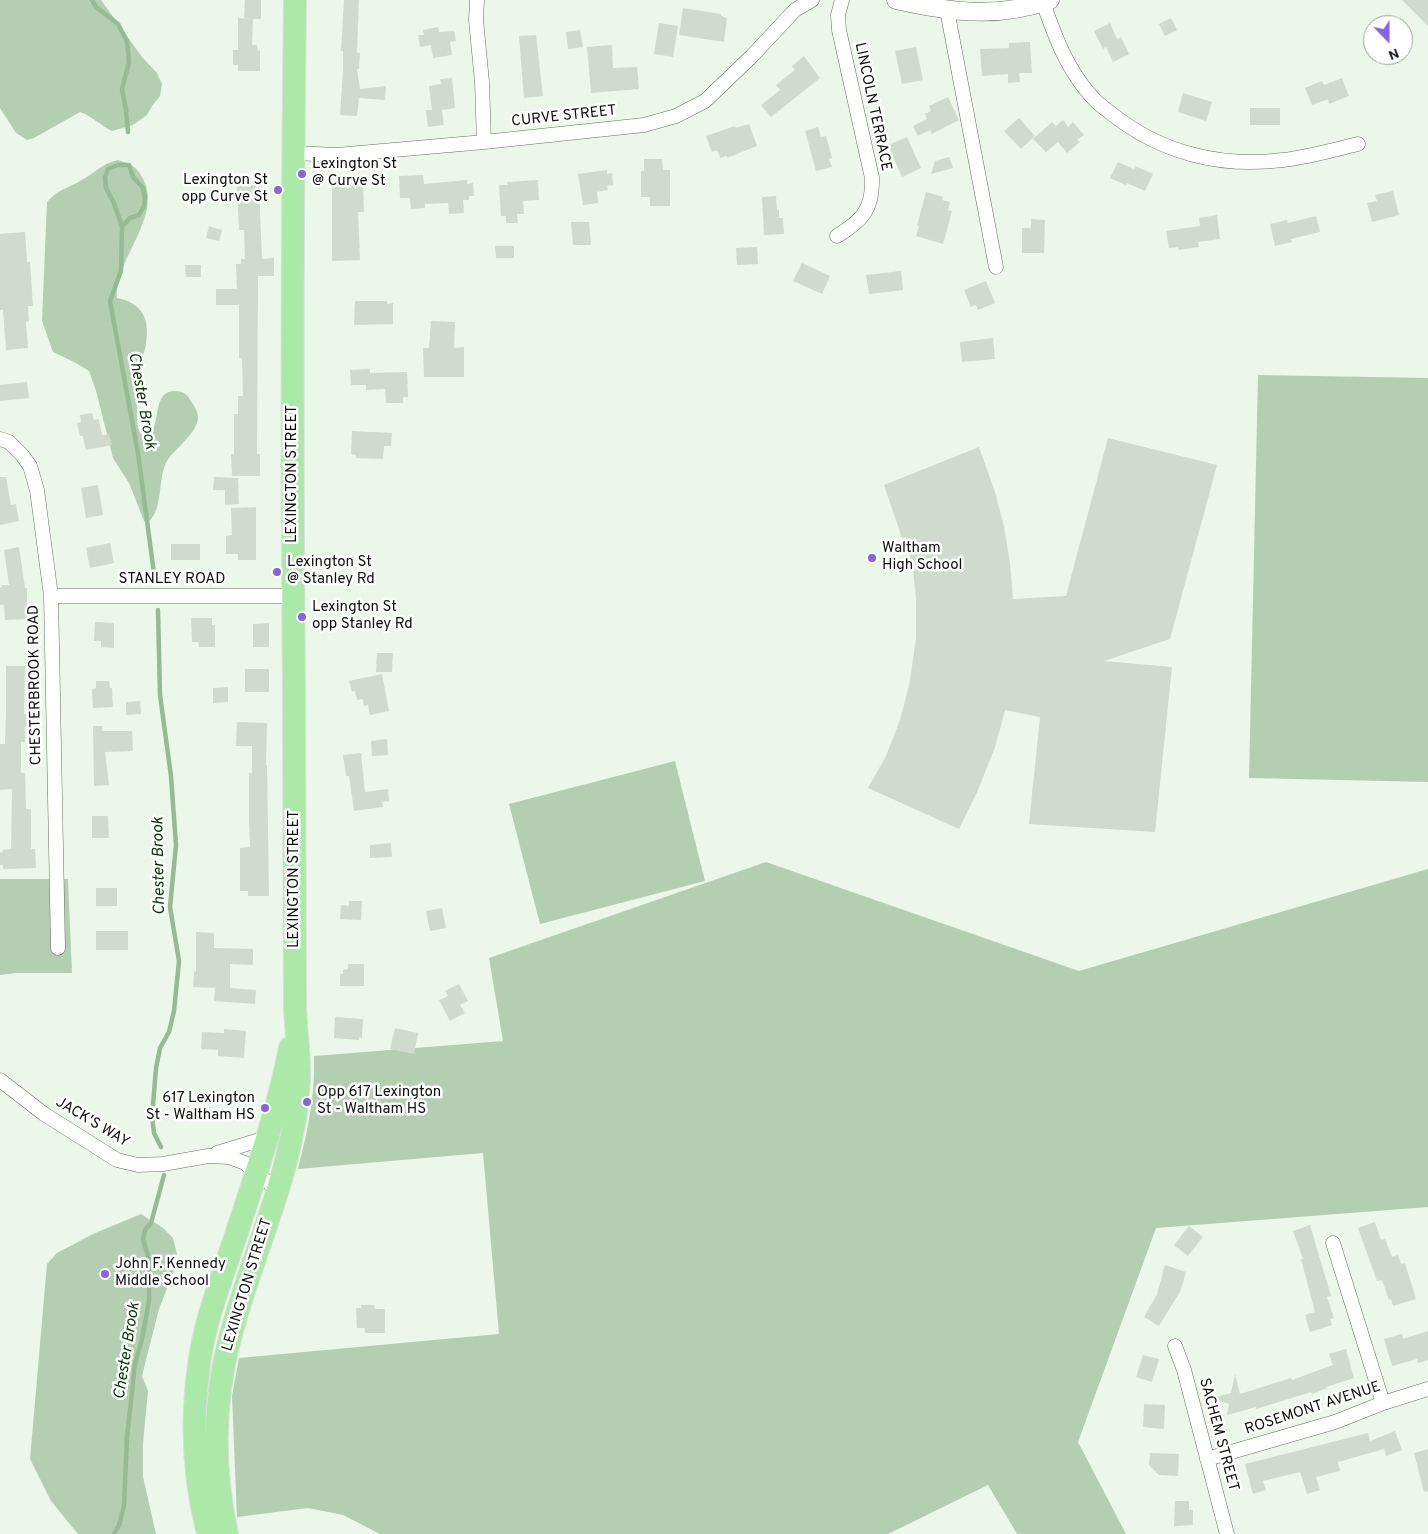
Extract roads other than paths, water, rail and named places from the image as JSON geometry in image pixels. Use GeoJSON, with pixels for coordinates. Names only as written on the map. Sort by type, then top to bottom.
{"type":"FeatureCollection","features":[{"type":"Feature","properties":{"kind":"main road","name":"LEXINGTON STREET"},"geometry":{"type":"LineString","coordinates":[[227,1534],[219,1492],[217,1458],[221,1384],[228,1344],[238,1309],[277,1189],[294,1119],[298,1083],[299,1052],[295,1007],[296,876],[293,596],[295,0]]}},
{"type":"Feature","properties":{"kind":"main road","name":"LEXINGTON STREET"},"geometry":{"type":"LineString","coordinates":[[208,1534],[198,1479],[195,1442],[199,1363],[209,1318],[256,1173],[286,1067],[295,1007]]}},
{"type":"Feature","properties":{"kind":"street"},"geometry":{"type":"LineString","coordinates":[[477,0],[476,20],[482,82],[484,142]]}},
{"type":"Feature","properties":{"kind":"street","name":"CURVE STREET"},"geometry":{"type":"LineString","coordinates":[[294,153],[337,155],[484,142],[644,125],[676,116],[705,101],[723,84],[795,5],[812,0]]}},
{"type":"Feature","properties":{"kind":"street","name":"LINCOLN TERRACE"},"geometry":{"type":"LineString","coordinates":[[837,236],[852,226],[868,209],[872,194],[872,178],[839,30],[838,15],[842,0]]}},
{"type":"Feature","properties":{"kind":"street"},"geometry":{"type":"LineString","coordinates":[[896,0],[947,10],[978,12],[1017,9],[1047,1],[1060,49],[1094,100],[1125,124],[1153,141],[1183,153],[1216,160],[1248,162],[1290,159],[1358,144]]}},
{"type":"Feature","properties":{"kind":"street"},"geometry":{"type":"LineString","coordinates":[[947,10],[996,267]]}},
{"type":"Feature","properties":{"kind":"street","name":"CHESTERBROOK ROAD"},"geometry":{"type":"LineString","coordinates":[[0,439],[9,442],[22,454],[30,466],[37,490],[51,596],[58,948]]}},
{"type":"Feature","properties":{"kind":"street","name":"STANLEY ROAD"},"geometry":{"type":"LineString","coordinates":[[51,596],[293,596]]}},
{"type":"Feature","properties":{"kind":"street","name":"JACK'S WAY"},"geometry":{"type":"LineString","coordinates":[[0,1080],[44,1114],[117,1160],[138,1165],[163,1164],[208,1156],[266,1138]]}},
{"type":"Feature","properties":{"kind":"street","name":"JACK'S WAY"},"geometry":{"type":"LineString","coordinates":[[208,1156],[229,1157],[245,1162],[277,1189]]}},
{"type":"Feature","properties":{"kind":"street"},"geometry":{"type":"LineString","coordinates":[[1333,1243],[1383,1404]]}},
{"type":"Feature","properties":{"kind":"street","name":"SACHEM STREET"},"geometry":{"type":"LineString","coordinates":[[1175,1346],[1184,1370],[1227,1534]]}},
{"type":"Feature","properties":{"kind":"street","name":"ROSEMONT AVENUE"},"geometry":{"type":"LineString","coordinates":[[1207,1459],[1335,1422],[1428,1389]]}},
{"type":"Feature","properties":{"kind":"waterway","name":"Chester Brook"},"geometry":{"type":"LineString","coordinates":[[92,0],[96,7],[118,24],[127,41],[129,62],[122,89],[128,132]]}},
{"type":"Feature","properties":{"kind":"waterway","name":"Chester Brook"},"geometry":{"type":"LineString","coordinates":[[122,227],[130,218],[139,215],[144,206],[145,198],[143,188],[133,177],[129,165],[118,165],[108,169],[105,177],[106,188],[114,203],[122,227],[121,271],[110,301],[138,453],[155,581]]}},
{"type":"Feature","properties":{"kind":"waterway","name":"Chester Brook"},"geometry":{"type":"LineString","coordinates":[[158,610],[160,695],[171,776],[176,845],[170,907],[179,961],[174,1011],[169,1032],[160,1048],[156,1068],[152,1117],[154,1133],[161,1147]]}},
{"type":"Feature","properties":{"kind":"waterway","name":"Chester Brook"},"geometry":{"type":"LineString","coordinates":[[114,1534],[119,1525],[124,1506],[127,1437],[135,1364],[149,1301],[149,1259],[143,1239],[145,1230],[151,1223],[164,1175]]}},
{"type":"Feature","properties":{"kind":"place","name":"Lexington St @ Curve St"},"geometry":{"type":"Point","coordinates":[302,174]}},
{"type":"Feature","properties":{"kind":"place","name":"Lexington St opp Curve St"},"geometry":{"type":"Point","coordinates":[278,190]}},
{"type":"Feature","properties":{"kind":"place","name":"Waltham High School"},"geometry":{"type":"Point","coordinates":[872,558]}},
{"type":"Feature","properties":{"kind":"place","name":"Lexington St @ Stanley Rd"},"geometry":{"type":"Point","coordinates":[277,572]}},
{"type":"Feature","properties":{"kind":"place","name":"Lexington St opp Stanley Rd"},"geometry":{"type":"Point","coordinates":[302,617]}},
{"type":"Feature","properties":{"kind":"place","name":"Opp 617 Lexington St - Waltham HS"},"geometry":{"type":"Point","coordinates":[307,1102]}},
{"type":"Feature","properties":{"kind":"place","name":"617 Lexington St - Waltham HS"},"geometry":{"type":"Point","coordinates":[265,1108]}},
{"type":"Feature","properties":{"kind":"place","name":"John F. Kennedy Middle School"},"geometry":{"type":"Point","coordinates":[105,1274]}}]}
